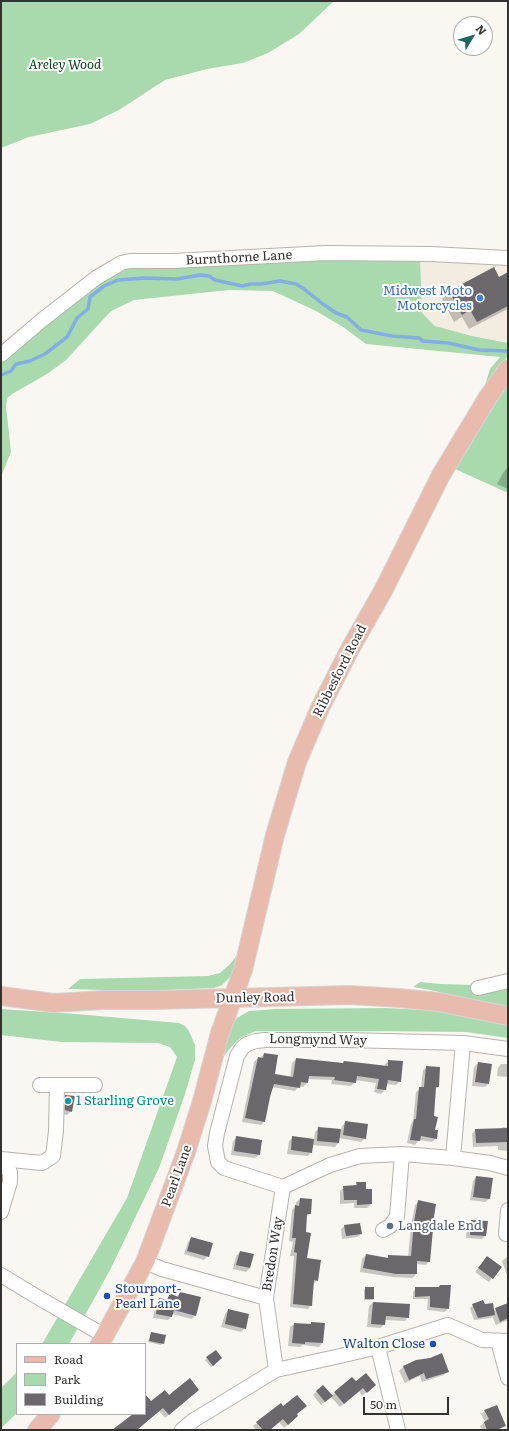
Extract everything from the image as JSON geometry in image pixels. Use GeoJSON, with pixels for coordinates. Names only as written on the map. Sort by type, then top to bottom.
{"type":"FeatureCollection","features":[{"type":"Feature","properties":{"kind":"main road","name":"Ribbesford Road"},"geometry":{"type":"LineString","coordinates":[[232,998],[243,970],[275,835],[297,762],[320,708],[350,649],[384,589],[441,475],[488,397],[508,369]]}},
{"type":"Feature","properties":{"kind":"main road","name":"Dunley Road"},"geometry":{"type":"LineString","coordinates":[[1,996],[54,1003],[103,1000],[350,995],[439,1002],[508,1016]]}},
{"type":"Feature","properties":{"kind":"main road","name":"Pearl Lane"},"geometry":{"type":"LineString","coordinates":[[103,1340],[145,1262],[186,1152],[202,1101],[220,1033],[232,998]]}},
{"type":"Feature","properties":{"kind":"main road"},"geometry":{"type":"LineString","coordinates":[[37,1430],[50,1415]]}},
{"type":"Feature","properties":{"kind":"street","name":"Burnthorne Lane"},"geometry":{"type":"LineString","coordinates":[[1,354],[96,278],[112,268],[130,261],[174,262],[326,253],[431,254],[508,258]]}},
{"type":"Feature","properties":{"kind":"street"},"geometry":{"type":"LineString","coordinates":[[478,988],[508,982]]}},
{"type":"Feature","properties":{"kind":"street","name":"Longmynd Way"},"geometry":{"type":"LineString","coordinates":[[283,1187],[224,1168],[218,1162],[216,1155],[215,1146],[217,1133],[237,1056],[242,1048],[248,1044],[265,1040],[463,1043],[508,1049]]}},
{"type":"Feature","properties":{"kind":"street"},"geometry":{"type":"LineString","coordinates":[[453,1158],[463,1043]]}},
{"type":"Feature","properties":{"kind":"street"},"geometry":{"type":"LineString","coordinates":[[40,1085],[95,1085]]}},
{"type":"Feature","properties":{"kind":"street"},"geometry":{"type":"LineString","coordinates":[[1,1160],[42,1162],[52,1156],[56,1131],[57,1086]]}},
{"type":"Feature","properties":{"kind":"street"},"geometry":{"type":"LineString","coordinates":[[382,1230],[390,1226],[397,1217],[402,1154]]}},
{"type":"Feature","properties":{"kind":"street"},"geometry":{"type":"LineString","coordinates":[[283,1187],[337,1162],[360,1156],[402,1154],[453,1158],[490,1163],[508,1168]]}},
{"type":"Feature","properties":{"kind":"street"},"geometry":{"type":"LineString","coordinates":[[1,1160],[10,1172],[10,1182],[1,1212]]}},
{"type":"Feature","properties":{"kind":"street","name":"Bredon Way"},"geometry":{"type":"LineString","coordinates":[[276,1370],[266,1298],[283,1187]]}},
{"type":"Feature","properties":{"kind":"street"},"geometry":{"type":"LineString","coordinates":[[506,1234],[508,1210]]}},
{"type":"Feature","properties":{"kind":"street"},"geometry":{"type":"LineString","coordinates":[[145,1262],[162,1269],[266,1298]]}},
{"type":"Feature","properties":{"kind":"street"},"geometry":{"type":"LineString","coordinates":[[1,1275],[103,1340]]}},
{"type":"Feature","properties":{"kind":"street"},"geometry":{"type":"LineString","coordinates":[[182,1430],[194,1420],[276,1370],[378,1347],[448,1326],[482,1340],[503,1341],[508,1378]]}},
{"type":"Feature","properties":{"kind":"street"},"geometry":{"type":"LineString","coordinates":[[378,1347],[398,1430]]}},
{"type":"Feature","properties":{"kind":"shaded area"},"geometry":{"type":"Polygon","coordinates":[[[420,258],[508,263],[508,343],[472,336],[435,326],[421,313],[420,258]]]}},
{"type":"Feature","properties":{"kind":"green space","name":"Areley Wood"},"geometry":{"type":"Polygon","coordinates":[[[1,1],[334,1],[299,34],[268,53],[243,63],[207,69],[165,80],[119,110],[90,124],[29,137],[1,148],[1,1]]]}},
{"type":"Feature","properties":{"kind":"green space"},"geometry":{"type":"Polygon","coordinates":[[[333,258],[420,258],[422,313],[435,326],[472,336],[508,343],[508,356],[485,385],[490,369],[500,357],[366,344],[343,327],[316,311],[273,291],[229,290],[134,300],[111,311],[66,360],[47,374],[7,398],[6,406],[11,452],[1,476],[1,362],[109,275],[131,266],[333,258]]]}},
{"type":"Feature","properties":{"kind":"green space"},"geometry":{"type":"Polygon","coordinates":[[[508,382],[508,493],[455,469],[492,405],[508,382]]]}},
{"type":"Feature","properties":{"kind":"green space"},"geometry":{"type":"Polygon","coordinates":[[[238,954],[233,974],[222,985],[214,988],[142,991],[68,989],[80,979],[208,976],[220,973],[238,954]]]}},
{"type":"Feature","properties":{"kind":"green space"},"geometry":{"type":"Polygon","coordinates":[[[420,982],[508,986],[508,1008],[413,987],[420,982]]]}},
{"type":"Feature","properties":{"kind":"green space"},"geometry":{"type":"Polygon","coordinates":[[[385,1008],[456,1013],[508,1023],[508,1038],[466,1032],[256,1031],[240,1038],[221,1058],[233,1023],[237,1018],[249,1011],[275,1009],[385,1008]]]}},
{"type":"Feature","properties":{"kind":"green space"},"geometry":{"type":"Polygon","coordinates":[[[1,1009],[179,1023],[185,1026],[189,1031],[195,1045],[195,1060],[185,1094],[159,1168],[110,1270],[70,1343],[43,1343],[127,1198],[177,1057],[170,1047],[158,1043],[61,1042],[1,1035],[1,1009]]]}},
{"type":"Feature","properties":{"kind":"green space"},"geometry":{"type":"Polygon","coordinates":[[[16,1373],[16,1414],[1,1428],[1,1388],[16,1373]]]}},
{"type":"Feature","properties":{"kind":"building","name":"Midwest Moto Motorcycles"},"geometry":{"type":"Polygon","coordinates":[[[494,267],[499,277],[508,272],[508,306],[477,322],[470,310],[462,315],[449,291],[494,267]]]}},
{"type":"Feature","properties":{"kind":"building"},"geometry":{"type":"Polygon","coordinates":[[[264,1053],[278,1055],[275,1074],[293,1077],[296,1058],[388,1066],[388,1060],[403,1061],[401,1082],[388,1080],[386,1090],[377,1089],[379,1079],[357,1076],[356,1083],[334,1080],[335,1077],[309,1076],[308,1083],[301,1082],[300,1088],[274,1084],[265,1122],[245,1118],[258,1057],[263,1058],[264,1053]]]}},
{"type":"Feature","properties":{"kind":"building"},"geometry":{"type":"Polygon","coordinates":[[[478,1062],[492,1064],[489,1084],[475,1082],[478,1062]]]}},
{"type":"Feature","properties":{"kind":"building"},"geometry":{"type":"Polygon","coordinates":[[[426,1066],[440,1067],[439,1087],[436,1087],[434,1116],[438,1117],[435,1130],[438,1130],[437,1139],[421,1136],[420,1141],[410,1140],[414,1119],[416,1119],[419,1087],[424,1087],[426,1066]]]}},
{"type":"Feature","properties":{"kind":"building","name":"1 Starling Grove"},"geometry":{"type":"Polygon","coordinates":[[[65,1095],[75,1096],[72,1112],[65,1110],[65,1095]]]}},
{"type":"Feature","properties":{"kind":"building"},"geometry":{"type":"Polygon","coordinates":[[[345,1121],[368,1124],[366,1139],[343,1135],[345,1121]]]}},
{"type":"Feature","properties":{"kind":"building"},"geometry":{"type":"Polygon","coordinates":[[[318,1127],[341,1129],[339,1143],[317,1141],[318,1127]]]}},
{"type":"Feature","properties":{"kind":"building"},"geometry":{"type":"Polygon","coordinates":[[[508,1128],[508,1142],[476,1143],[475,1129],[508,1128]]]}},
{"type":"Feature","properties":{"kind":"building"},"geometry":{"type":"Polygon","coordinates":[[[236,1136],[262,1140],[260,1155],[234,1151],[236,1136]]]}},
{"type":"Feature","properties":{"kind":"building"},"geometry":{"type":"Polygon","coordinates":[[[292,1136],[314,1139],[312,1153],[291,1150],[292,1136]]]}},
{"type":"Feature","properties":{"kind":"building"},"geometry":{"type":"Polygon","coordinates":[[[476,1176],[493,1178],[490,1199],[473,1197],[476,1176]]]}},
{"type":"Feature","properties":{"kind":"building"},"geometry":{"type":"Polygon","coordinates":[[[356,1182],[366,1182],[366,1189],[372,1189],[372,1204],[357,1205],[357,1200],[344,1200],[343,1186],[357,1185],[356,1182]]]}},
{"type":"Feature","properties":{"kind":"building"},"geometry":{"type":"Polygon","coordinates":[[[300,1198],[312,1199],[311,1214],[307,1214],[306,1232],[311,1233],[307,1258],[321,1260],[318,1281],[314,1280],[312,1306],[293,1304],[297,1253],[294,1252],[296,1238],[292,1238],[295,1205],[299,1206],[300,1198]]]}},
{"type":"Feature","properties":{"kind":"building"},"geometry":{"type":"Polygon","coordinates":[[[418,1200],[436,1204],[432,1229],[430,1262],[417,1261],[417,1274],[396,1274],[363,1268],[366,1254],[388,1258],[388,1255],[411,1256],[414,1222],[418,1200]]]}},
{"type":"Feature","properties":{"kind":"building"},"geometry":{"type":"Polygon","coordinates":[[[471,1220],[488,1221],[486,1236],[470,1235],[471,1220]]]}},
{"type":"Feature","properties":{"kind":"building"},"geometry":{"type":"Polygon","coordinates":[[[360,1223],[362,1234],[346,1236],[344,1225],[360,1223]]]}},
{"type":"Feature","properties":{"kind":"building"},"geometry":{"type":"Polygon","coordinates":[[[191,1237],[213,1243],[209,1257],[187,1251],[191,1237]]]}},
{"type":"Feature","properties":{"kind":"building"},"geometry":{"type":"Polygon","coordinates":[[[240,1251],[254,1254],[250,1268],[236,1265],[240,1251]]]}},
{"type":"Feature","properties":{"kind":"building"},"geometry":{"type":"Polygon","coordinates":[[[487,1256],[502,1267],[493,1279],[478,1268],[487,1256]]]}},
{"type":"Feature","properties":{"kind":"building"},"geometry":{"type":"Polygon","coordinates":[[[440,1285],[451,1285],[449,1309],[430,1307],[430,1296],[415,1297],[415,1287],[439,1287],[440,1285]]]}},
{"type":"Feature","properties":{"kind":"building"},"geometry":{"type":"Polygon","coordinates":[[[365,1287],[374,1287],[374,1299],[365,1299],[365,1287]]]}},
{"type":"Feature","properties":{"kind":"building"},"geometry":{"type":"Polygon","coordinates":[[[180,1292],[201,1297],[196,1316],[174,1310],[172,1317],[156,1314],[159,1298],[167,1300],[170,1293],[178,1297],[180,1292]]]}},
{"type":"Feature","properties":{"kind":"building"},"geometry":{"type":"Polygon","coordinates":[[[483,1300],[485,1304],[493,1303],[495,1315],[478,1318],[472,1304],[483,1300]]]}},
{"type":"Feature","properties":{"kind":"building"},"geometry":{"type":"Polygon","coordinates":[[[373,1302],[410,1304],[409,1318],[386,1316],[385,1325],[371,1324],[373,1302]]]}},
{"type":"Feature","properties":{"kind":"building"},"geometry":{"type":"Polygon","coordinates":[[[508,1303],[508,1318],[500,1322],[495,1308],[508,1303]]]}},
{"type":"Feature","properties":{"kind":"building"},"geometry":{"type":"Polygon","coordinates":[[[228,1309],[249,1314],[246,1329],[225,1324],[228,1309]]]}},
{"type":"Feature","properties":{"kind":"building"},"geometry":{"type":"Polygon","coordinates":[[[311,1322],[325,1323],[323,1343],[292,1343],[294,1323],[311,1324],[311,1322]]]}},
{"type":"Feature","properties":{"kind":"building"},"geometry":{"type":"Polygon","coordinates":[[[151,1332],[166,1335],[164,1344],[149,1341],[151,1332]]]}},
{"type":"Feature","properties":{"kind":"building"},"geometry":{"type":"Polygon","coordinates":[[[216,1350],[222,1358],[213,1366],[206,1357],[216,1350]]]}},
{"type":"Feature","properties":{"kind":"building"},"geometry":{"type":"Polygon","coordinates":[[[442,1353],[449,1372],[426,1379],[424,1373],[409,1380],[403,1366],[416,1360],[430,1358],[442,1353]]]}},
{"type":"Feature","properties":{"kind":"building"},"geometry":{"type":"Polygon","coordinates":[[[366,1373],[376,1385],[367,1393],[363,1388],[344,1404],[334,1392],[352,1377],[356,1381],[366,1373]]]}},
{"type":"Feature","properties":{"kind":"building"},"geometry":{"type":"Polygon","coordinates":[[[190,1378],[199,1390],[169,1415],[163,1408],[137,1430],[112,1430],[132,1415],[146,1415],[146,1395],[151,1401],[165,1390],[169,1395],[190,1378]]]}},
{"type":"Feature","properties":{"kind":"building"},"geometry":{"type":"Polygon","coordinates":[[[323,1385],[333,1396],[325,1402],[316,1391],[323,1385]]]}},
{"type":"Feature","properties":{"kind":"building"},"geometry":{"type":"Polygon","coordinates":[[[297,1395],[307,1406],[297,1414],[298,1416],[288,1425],[283,1419],[270,1430],[263,1430],[256,1422],[281,1403],[283,1406],[297,1395]]]}},
{"type":"Feature","properties":{"kind":"building"},"geometry":{"type":"Polygon","coordinates":[[[497,1405],[506,1426],[496,1430],[487,1430],[484,1422],[489,1419],[484,1410],[497,1405]]]}},
{"type":"Feature","properties":{"kind":"waterway"},"geometry":{"type":"LineString","coordinates":[[1,375],[11,371],[16,364],[30,361],[45,354],[67,337],[77,318],[88,309],[90,297],[104,286],[118,280],[145,278],[177,279],[200,275],[209,276],[215,280],[242,286],[280,281],[296,284],[336,313],[347,317],[361,330],[392,336],[419,338],[423,341],[448,343],[479,350],[508,351]]}},
{"type":"Feature","properties":{"kind":"place","name":"Midwest Moto Motorcycles"},"geometry":{"type":"Point","coordinates":[480,298]}},
{"type":"Feature","properties":{"kind":"place","name":"1 Starling Grove"},"geometry":{"type":"Point","coordinates":[68,1101]}},
{"type":"Feature","properties":{"kind":"place","name":"Langdale End"},"geometry":{"type":"Point","coordinates":[390,1226]}},
{"type":"Feature","properties":{"kind":"place","name":"Stourport- Pearl Lane"},"geometry":{"type":"Point","coordinates":[107,1296]}},
{"type":"Feature","properties":{"kind":"place","name":"Walton Close"},"geometry":{"type":"Point","coordinates":[433,1344]}}]}
